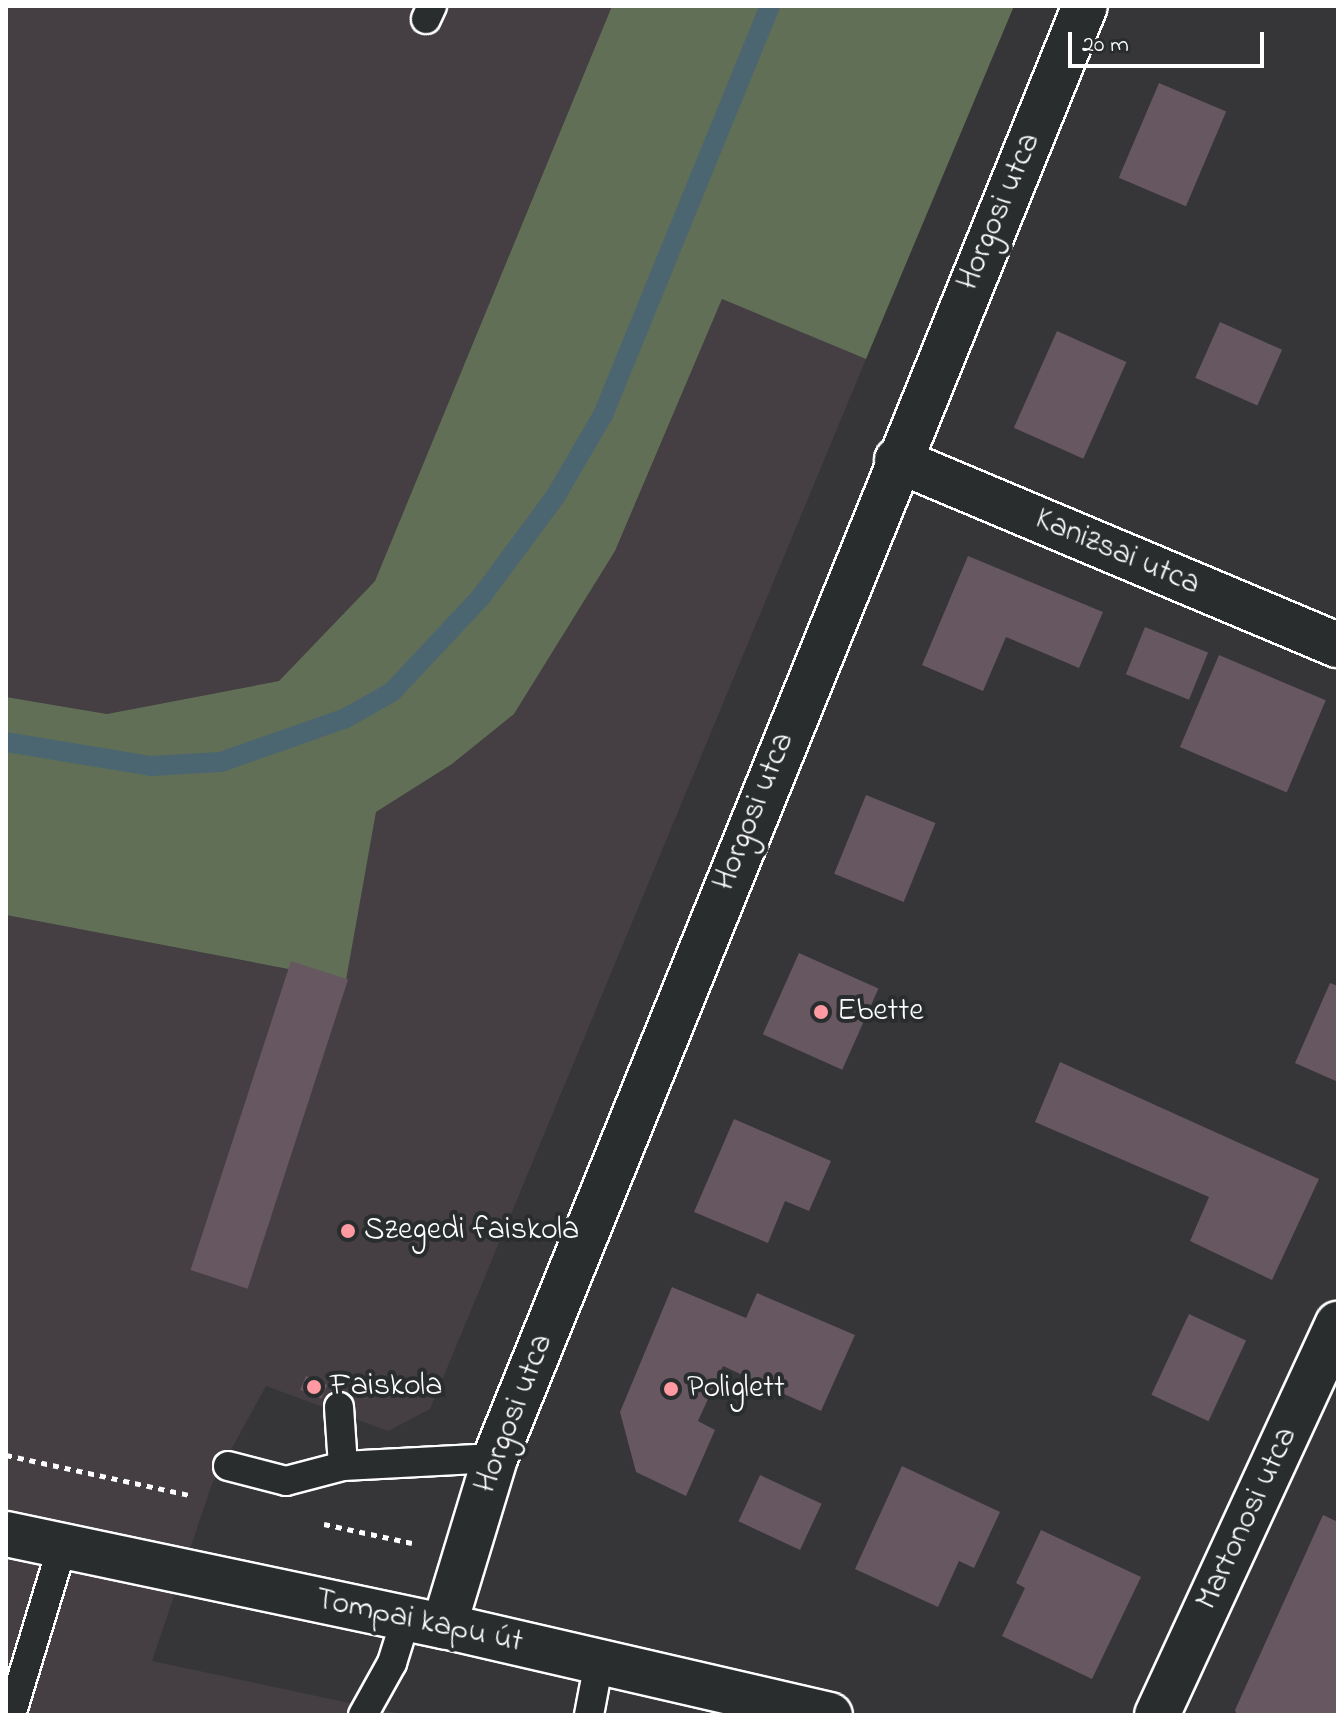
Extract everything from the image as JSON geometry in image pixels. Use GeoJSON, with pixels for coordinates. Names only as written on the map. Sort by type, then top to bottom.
{"type":"FeatureCollection","features":[{"type":"Feature","properties":{"kind":"street","name":"Horgosi utca"},"geometry":{"type":"LineString","coordinates":[[425,1622],[495,1458],[897,460],[1085,6]]}},
{"type":"Feature","properties":{"kind":"street","name":"Kanizsai utca"},"geometry":{"type":"LineString","coordinates":[[897,460],[1338,645]]}},
{"type":"Feature","properties":{"kind":"street","name":"Martonosi utca"},"geometry":{"type":"LineString","coordinates":[[1157,1715],[1338,1324]]}},
{"type":"Feature","properties":{"kind":"street","name":"Tompai kapu út"},"geometry":{"type":"LineString","coordinates":[[6,1534],[425,1622],[830,1715]]}},
{"type":"Feature","properties":{"kind":"lane"},"geometry":{"type":"LineString","coordinates":[[339,1407],[343,1466]]}},
{"type":"Feature","properties":{"kind":"lane"},"geometry":{"type":"LineString","coordinates":[[228,1466],[286,1481],[343,1466],[495,1458]]}},
{"type":"Feature","properties":{"kind":"lane"},"geometry":{"type":"LineString","coordinates":[[11,1715],[16,1668],[62,1547]]}},
{"type":"Feature","properties":{"kind":"lane"},"geometry":{"type":"LineString","coordinates":[[363,1715],[392,1663],[425,1622]]}},
{"type":"Feature","properties":{"kind":"lane"},"geometry":{"type":"LineString","coordinates":[[589,1715],[599,1662]]}},
{"type":"Feature","properties":{"kind":"shaded area"},"geometry":{"type":"Polygon","coordinates":[[[6,6],[612,6],[375,581],[279,681],[107,714],[6,697],[6,6]]]}},
{"type":"Feature","properties":{"kind":"shaded area"},"geometry":{"type":"Polygon","coordinates":[[[722,299],[866,359],[430,1409],[388,1431],[266,1386],[212,1484],[152,1661],[406,1715],[6,1715],[6,915],[345,980],[376,812],[452,764],[514,714],[615,551],[722,299]]]}},
{"type":"Feature","properties":{"kind":"green space"},"geometry":{"type":"Polygon","coordinates":[[[612,6],[1014,6],[866,359],[722,299],[615,551],[514,714],[452,764],[376,812],[346,980],[6,915],[6,697],[107,714],[279,681],[375,581],[612,6]]]}},
{"type":"Feature","properties":{"kind":"building"},"geometry":{"type":"Polygon","coordinates":[[[1159,83],[1226,112],[1186,206],[1119,178],[1159,83]]]}},
{"type":"Feature","properties":{"kind":"building"},"geometry":{"type":"Polygon","coordinates":[[[1220,322],[1282,350],[1257,405],[1195,378],[1220,322]]]}},
{"type":"Feature","properties":{"kind":"building"},"geometry":{"type":"Polygon","coordinates":[[[1057,331],[1126,362],[1083,459],[1014,428],[1057,331]]]}},
{"type":"Feature","properties":{"kind":"building"},"geometry":{"type":"Polygon","coordinates":[[[968,556],[1103,612],[1079,668],[1006,637],[983,691],[922,665],[968,556]]]}},
{"type":"Feature","properties":{"kind":"building"},"geometry":{"type":"Polygon","coordinates":[[[1145,627],[1208,652],[1189,700],[1126,674],[1145,627]]]}},
{"type":"Feature","properties":{"kind":"building"},"geometry":{"type":"Polygon","coordinates":[[[1219,655],[1326,700],[1287,792],[1180,747],[1219,655]]]}},
{"type":"Feature","properties":{"kind":"building"},"geometry":{"type":"Polygon","coordinates":[[[866,795],[936,823],[904,902],[834,874],[866,795]]]}},
{"type":"Feature","properties":{"kind":"building","name":"Ebette"},"geometry":{"type":"Polygon","coordinates":[[[799,953],[878,988],[842,1070],[763,1034],[799,953]]]}},
{"type":"Feature","properties":{"kind":"building"},"geometry":{"type":"Polygon","coordinates":[[[291,961],[348,980],[248,1289],[191,1270],[291,961]]]}},
{"type":"Feature","properties":{"kind":"building"},"geometry":{"type":"Polygon","coordinates":[[[1330,983],[1338,986],[1338,1082],[1295,1063],[1330,983]]]}},
{"type":"Feature","properties":{"kind":"building"},"geometry":{"type":"Polygon","coordinates":[[[1060,1062],[1319,1179],[1272,1280],[1190,1241],[1209,1197],[1035,1122],[1060,1062]]]}},
{"type":"Feature","properties":{"kind":"building"},"geometry":{"type":"Polygon","coordinates":[[[734,1119],[831,1161],[809,1211],[785,1201],[768,1243],[694,1212],[734,1119]]]}},
{"type":"Feature","properties":{"kind":"building","name":"Poliglett"},"geometry":{"type":"Polygon","coordinates":[[[672,1287],[746,1318],[757,1293],[855,1335],[821,1411],[723,1366],[698,1421],[715,1430],[686,1496],[636,1472],[620,1412],[672,1287]]]}},
{"type":"Feature","properties":{"kind":"building"},"geometry":{"type":"Polygon","coordinates":[[[1189,1314],[1246,1341],[1208,1421],[1151,1395],[1189,1314]]]}},
{"type":"Feature","properties":{"kind":"building","name":"Faiskola"},"geometry":{"type":"Polygon","coordinates":[[[306,1376],[327,1385],[321,1399],[300,1390],[306,1376]]]}},
{"type":"Feature","properties":{"kind":"building"},"geometry":{"type":"Polygon","coordinates":[[[902,1466],[1000,1512],[974,1568],[959,1561],[938,1607],[855,1569],[902,1466]]]}},
{"type":"Feature","properties":{"kind":"building"},"geometry":{"type":"Polygon","coordinates":[[[760,1475],[822,1504],[800,1550],[738,1521],[760,1475]]]}},
{"type":"Feature","properties":{"kind":"building"},"geometry":{"type":"Polygon","coordinates":[[[1323,1515],[1338,1522],[1338,1715],[1237,1715],[1235,1710],[1323,1515]]]}},
{"type":"Feature","properties":{"kind":"building"},"geometry":{"type":"Polygon","coordinates":[[[1041,1530],[1141,1577],[1092,1679],[1002,1636],[1025,1588],[1016,1583],[1041,1530]]]}},
{"type":"Feature","properties":{"kind":"waterway"},"geometry":{"type":"LineString","coordinates":[[6,742],[151,766],[221,762],[346,718],[392,692],[481,597],[555,497],[603,415],[770,6]]}},
{"type":"Feature","properties":{"kind":"place","name":"Ebette"},"geometry":{"type":"Point","coordinates":[821,1012]}},
{"type":"Feature","properties":{"kind":"place","name":"Szegedi faiskola"},"geometry":{"type":"Point","coordinates":[348,1231]}},
{"type":"Feature","properties":{"kind":"place","name":"Faiskola"},"geometry":{"type":"Point","coordinates":[314,1387]}},
{"type":"Feature","properties":{"kind":"place","name":"Poliglett"},"geometry":{"type":"Point","coordinates":[671,1389]}}]}
